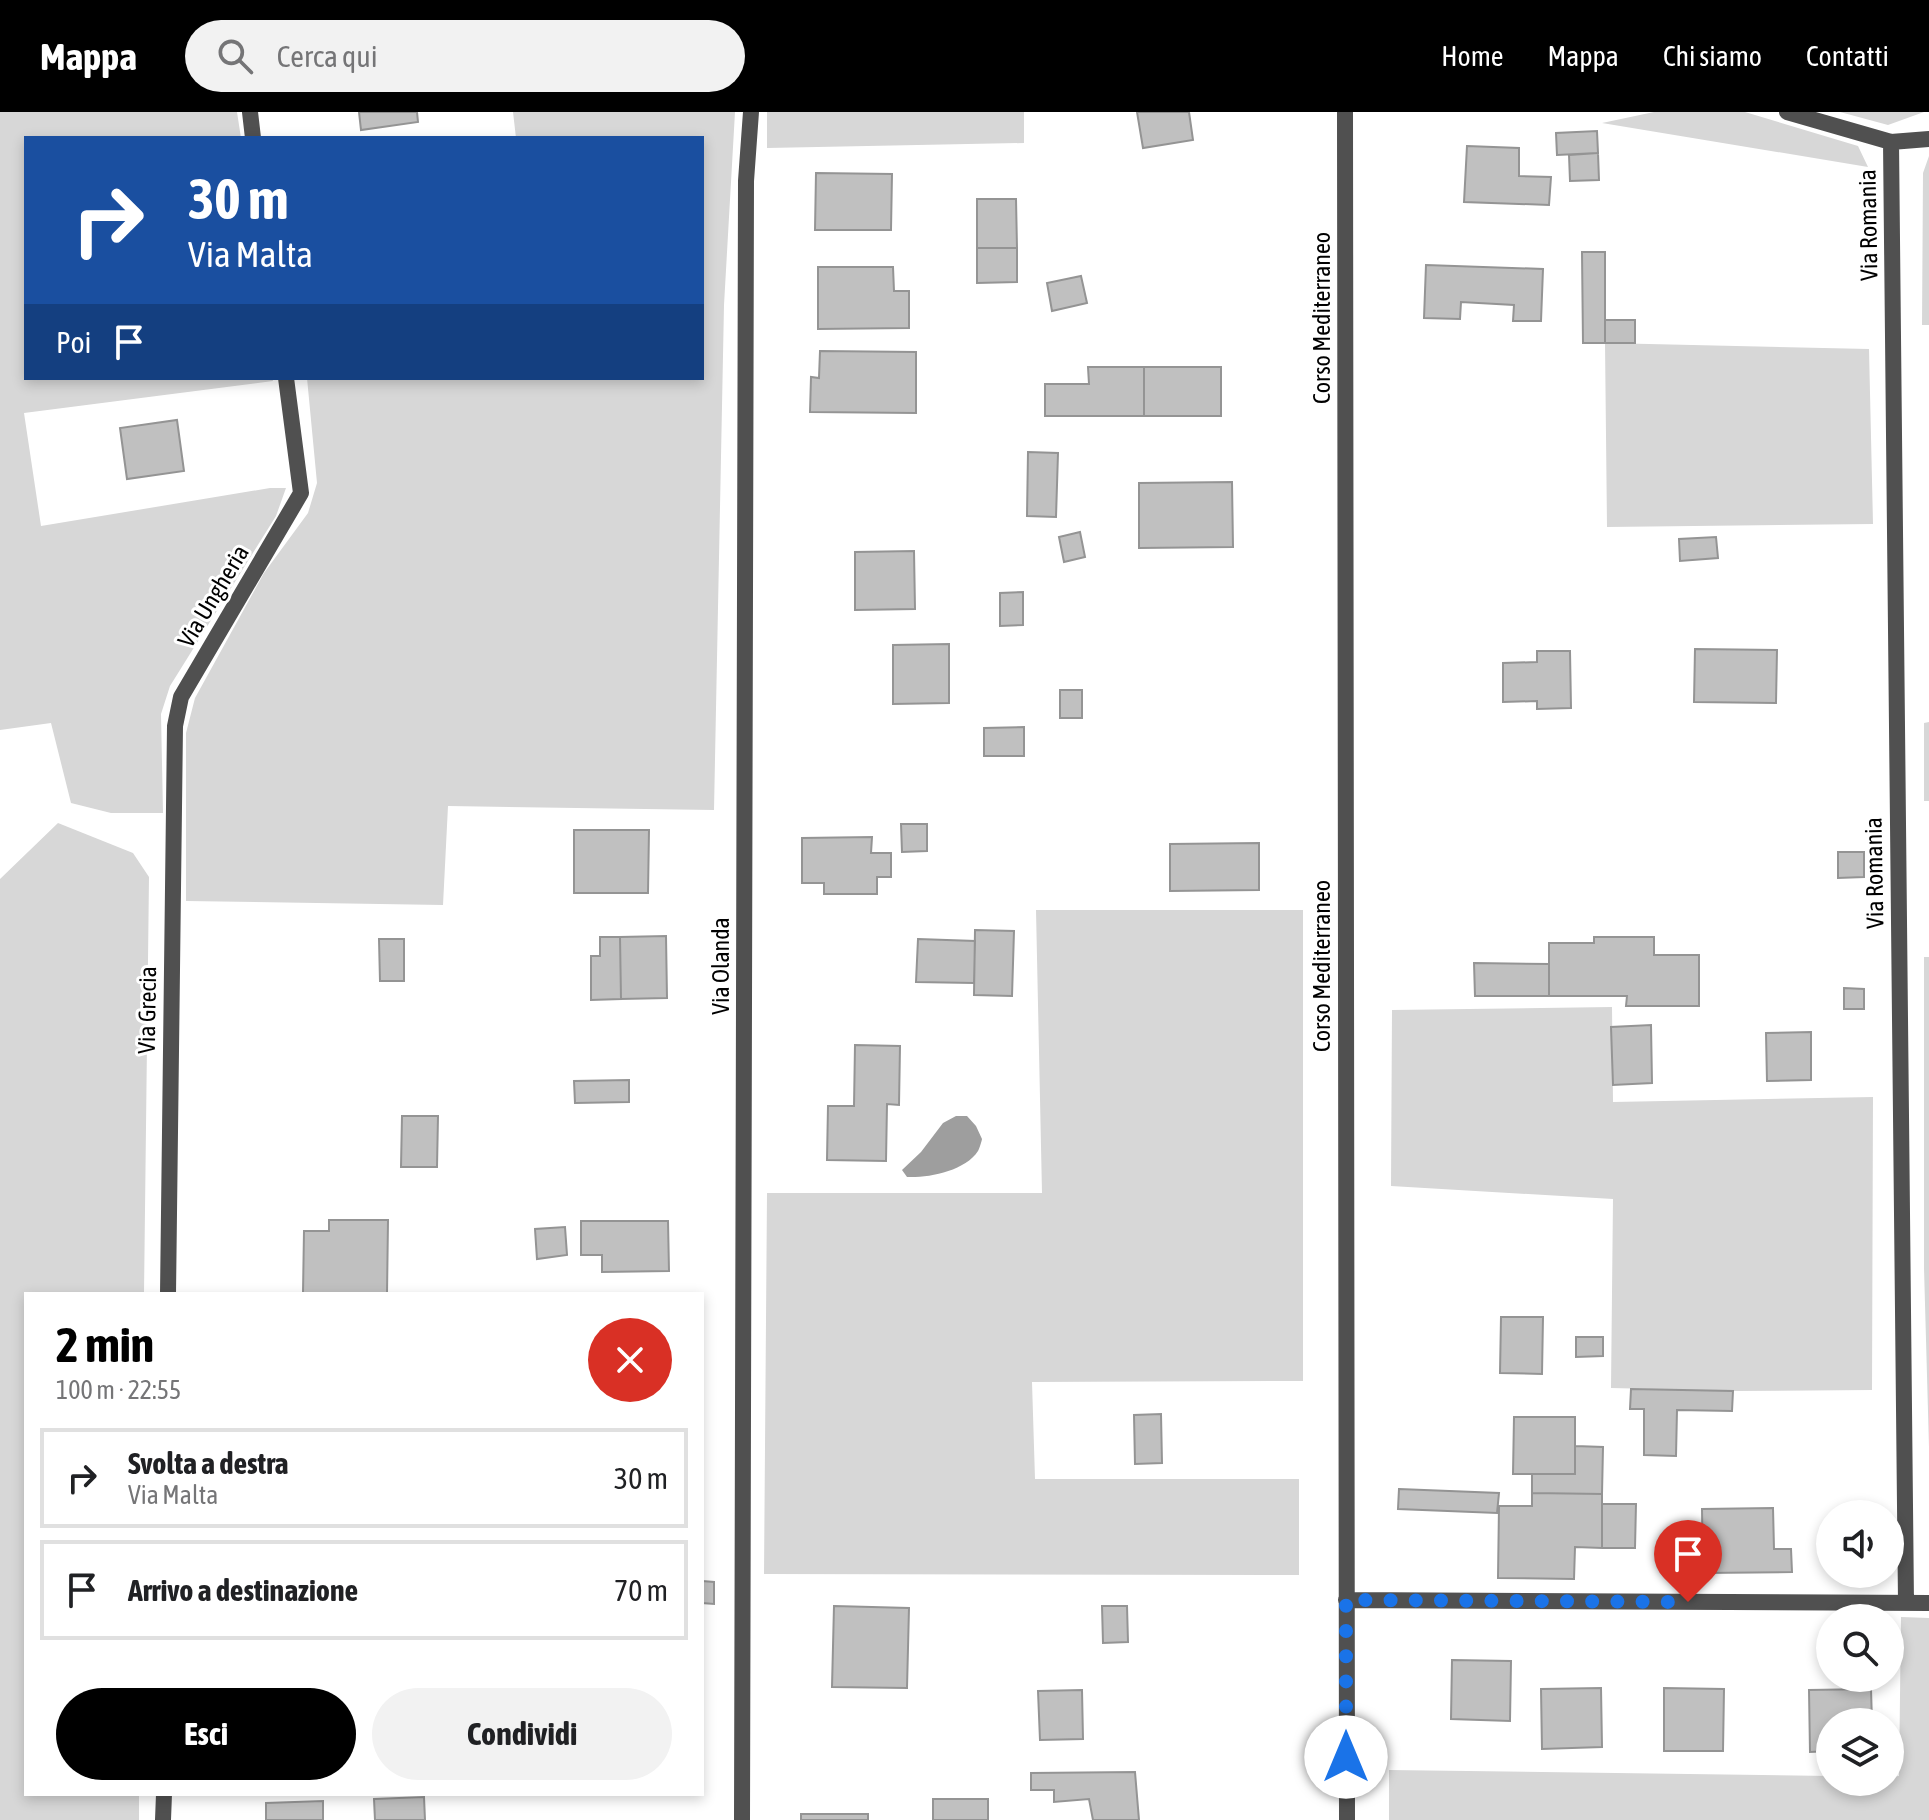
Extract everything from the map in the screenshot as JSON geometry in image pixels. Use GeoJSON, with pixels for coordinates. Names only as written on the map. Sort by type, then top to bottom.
{"type":"FeatureCollection","features":[{"type":"Feature","properties":{"kind":"street"},"geometry":{"type":"LineString","coordinates":[[250,112],[253,136]]}},
{"type":"Feature","properties":{"kind":"street","name":"Via Olanda"},"geometry":{"type":"LineString","coordinates":[[742,1820],[746,213],[751,112]]}},
{"type":"Feature","properties":{"kind":"street","name":"Corso Mediterraneo"},"geometry":{"type":"LineString","coordinates":[[1345,112],[1347,1820]]}},
{"type":"Feature","properties":{"kind":"street"},"geometry":{"type":"LineString","coordinates":[[1787,112],[1891,142],[1929,139]]}},
{"type":"Feature","properties":{"kind":"street","name":"Via Romania"},"geometry":{"type":"LineString","coordinates":[[1891,142],[1906,1603]]}},
{"type":"Feature","properties":{"kind":"street","name":"Via Ungheria"},"geometry":{"type":"LineString","coordinates":[[175,726],[181,697],[301,493],[286,380]]}},
{"type":"Feature","properties":{"kind":"street","name":"Via Grecia"},"geometry":{"type":"LineString","coordinates":[[168,1292],[175,726]]}},
{"type":"Feature","properties":{"kind":"street"},"geometry":{"type":"LineString","coordinates":[[1346,1600],[1929,1603]]}},
{"type":"Feature","properties":{"kind":"street"},"geometry":{"type":"LineString","coordinates":[[163,1820],[164,1796]]}},
{"type":"Feature","properties":{"kind":"shaded area"},"geometry":{"type":"Polygon","coordinates":[[[0,112],[237,112],[241,136],[24,136],[24,380],[273,381],[24,413],[41,526],[270,488],[286,488],[276,516],[170,686],[161,714],[163,813],[111,813],[71,803],[51,723],[0,730],[0,112]]]}},
{"type":"Feature","properties":{"kind":"shaded area"},"geometry":{"type":"Polygon","coordinates":[[[513,112],[735,112],[724,305],[714,810],[448,806],[443,905],[186,901],[186,733],[195,698],[264,573],[308,513],[317,483],[307,380],[704,380],[704,136],[516,136],[513,112]]]}},
{"type":"Feature","properties":{"kind":"shaded area"},"geometry":{"type":"Polygon","coordinates":[[[767,112],[1024,112],[1024,143],[767,148],[767,112]]]}},
{"type":"Feature","properties":{"kind":"shaded area"},"geometry":{"type":"Polygon","coordinates":[[[1654,112],[1745,112],[1858,146],[1868,167],[1602,123],[1654,112]]]}},
{"type":"Feature","properties":{"kind":"shaded area"},"geometry":{"type":"Polygon","coordinates":[[[1840,112],[1924,112],[1888,125],[1840,112]]]}},
{"type":"Feature","properties":{"kind":"shaded area"},"geometry":{"type":"Polygon","coordinates":[[[1929,156],[1929,325],[1922,325],[1923,173],[1929,156]]]}},
{"type":"Feature","properties":{"kind":"shaded area"},"geometry":{"type":"Polygon","coordinates":[[[1605,343],[1869,349],[1873,524],[1607,527],[1605,343]]]}},
{"type":"Feature","properties":{"kind":"shaded area"},"geometry":{"type":"Polygon","coordinates":[[[1929,722],[1929,801],[1924,801],[1924,723],[1929,722]]]}},
{"type":"Feature","properties":{"kind":"shaded area"},"geometry":{"type":"Polygon","coordinates":[[[58,823],[133,853],[149,877],[144,1292],[24,1292],[24,1796],[139,1796],[139,1820],[0,1820],[0,879],[58,823]]]}},
{"type":"Feature","properties":{"kind":"shaded area"},"geometry":{"type":"Polygon","coordinates":[[[1036,910],[1303,910],[1303,1381],[1032,1382],[1035,1479],[1299,1479],[1299,1575],[764,1574],[767,1193],[1042,1193],[1036,910]]]}},
{"type":"Feature","properties":{"kind":"shaded area"},"geometry":{"type":"Polygon","coordinates":[[[1924,957],[1929,957],[1929,1447],[1924,1268],[1924,957]]]}},
{"type":"Feature","properties":{"kind":"shaded area"},"geometry":{"type":"Polygon","coordinates":[[[1612,1007],[1613,1102],[1873,1097],[1872,1390],[1611,1388],[1613,1199],[1391,1186],[1392,1010],[1612,1007]]]}},
{"type":"Feature","properties":{"kind":"shaded area"},"geometry":{"type":"Polygon","coordinates":[[[956,1116],[967,1116],[976,1126],[982,1139],[978,1151],[965,1164],[946,1172],[907,1177],[902,1170],[921,1152],[943,1123],[956,1116]]]}},
{"type":"Feature","properties":{"kind":"shaded area"},"geometry":{"type":"Polygon","coordinates":[[[1904,1617],[1929,1618],[1929,1820],[1389,1820],[1389,1770],[1816,1776],[1816,1796],[1904,1796],[1904,1708],[1900,1708],[1900,1692],[1904,1692],[1904,1617]]]}},
{"type":"Feature","properties":{"kind":"building"},"geometry":{"type":"Polygon","coordinates":[[[359,112],[417,112],[418,122],[361,130],[359,112]]]}},
{"type":"Feature","properties":{"kind":"building"},"geometry":{"type":"Polygon","coordinates":[[[1137,112],[1189,112],[1193,140],[1143,148],[1137,112]]]}},
{"type":"Feature","properties":{"kind":"building"},"geometry":{"type":"Polygon","coordinates":[[[1597,131],[1598,153],[1557,155],[1556,133],[1597,131]]]}},
{"type":"Feature","properties":{"kind":"building"},"geometry":{"type":"Polygon","coordinates":[[[1467,146],[1519,148],[1519,176],[1551,177],[1549,205],[1464,202],[1467,146]]]}},
{"type":"Feature","properties":{"kind":"building"},"geometry":{"type":"Polygon","coordinates":[[[1598,153],[1599,180],[1570,181],[1569,155],[1598,153]]]}},
{"type":"Feature","properties":{"kind":"building"},"geometry":{"type":"Polygon","coordinates":[[[816,173],[892,174],[891,230],[815,230],[816,173]]]}},
{"type":"Feature","properties":{"kind":"building"},"geometry":{"type":"Polygon","coordinates":[[[977,199],[1016,199],[1017,248],[977,248],[977,199]]]}},
{"type":"Feature","properties":{"kind":"building"},"geometry":{"type":"Polygon","coordinates":[[[977,248],[1017,248],[1017,282],[977,283],[977,248]]]}},
{"type":"Feature","properties":{"kind":"building"},"geometry":{"type":"Polygon","coordinates":[[[1582,252],[1605,252],[1605,343],[1583,343],[1582,252]]]}},
{"type":"Feature","properties":{"kind":"building"},"geometry":{"type":"Polygon","coordinates":[[[1426,265],[1543,269],[1541,321],[1513,321],[1514,305],[1461,302],[1460,319],[1424,318],[1426,265]]]}},
{"type":"Feature","properties":{"kind":"building"},"geometry":{"type":"Polygon","coordinates":[[[818,267],[893,267],[894,291],[909,291],[909,328],[818,329],[818,267]]]}},
{"type":"Feature","properties":{"kind":"building"},"geometry":{"type":"Polygon","coordinates":[[[1081,276],[1087,303],[1052,311],[1047,283],[1081,276]]]}},
{"type":"Feature","properties":{"kind":"building"},"geometry":{"type":"Polygon","coordinates":[[[1605,320],[1635,320],[1635,343],[1605,343],[1605,320]]]}},
{"type":"Feature","properties":{"kind":"building"},"geometry":{"type":"Polygon","coordinates":[[[820,351],[916,352],[916,413],[810,412],[811,377],[819,378],[820,351]]]}},
{"type":"Feature","properties":{"kind":"building"},"geometry":{"type":"Polygon","coordinates":[[[1088,367],[1144,367],[1144,416],[1045,416],[1045,384],[1089,384],[1088,367]]]}},
{"type":"Feature","properties":{"kind":"building"},"geometry":{"type":"Polygon","coordinates":[[[1144,367],[1221,367],[1221,416],[1144,416],[1144,367]]]}},
{"type":"Feature","properties":{"kind":"building"},"geometry":{"type":"Polygon","coordinates":[[[177,420],[184,471],[127,479],[120,428],[177,420]]]}},
{"type":"Feature","properties":{"kind":"building"},"geometry":{"type":"Polygon","coordinates":[[[1028,452],[1058,453],[1056,517],[1027,516],[1028,452]]]}},
{"type":"Feature","properties":{"kind":"building"},"geometry":{"type":"Polygon","coordinates":[[[1232,482],[1233,547],[1139,548],[1139,483],[1232,482]]]}},
{"type":"Feature","properties":{"kind":"building"},"geometry":{"type":"Polygon","coordinates":[[[1080,532],[1085,557],[1064,562],[1059,537],[1080,532]]]}},
{"type":"Feature","properties":{"kind":"building"},"geometry":{"type":"Polygon","coordinates":[[[1716,537],[1718,558],[1680,561],[1679,539],[1716,537]]]}},
{"type":"Feature","properties":{"kind":"building"},"geometry":{"type":"Polygon","coordinates":[[[914,551],[915,609],[855,610],[855,552],[914,551]]]}},
{"type":"Feature","properties":{"kind":"building"},"geometry":{"type":"Polygon","coordinates":[[[1023,592],[1023,625],[1000,626],[1000,593],[1023,592]]]}},
{"type":"Feature","properties":{"kind":"building"},"geometry":{"type":"Polygon","coordinates":[[[949,644],[949,703],[893,704],[893,645],[949,644]]]}},
{"type":"Feature","properties":{"kind":"building"},"geometry":{"type":"Polygon","coordinates":[[[1695,649],[1777,650],[1776,703],[1694,702],[1695,649]]]}},
{"type":"Feature","properties":{"kind":"building"},"geometry":{"type":"Polygon","coordinates":[[[1537,651],[1570,651],[1571,708],[1537,709],[1537,701],[1503,702],[1503,663],[1537,662],[1537,651]]]}},
{"type":"Feature","properties":{"kind":"building"},"geometry":{"type":"Polygon","coordinates":[[[1060,690],[1082,690],[1082,718],[1060,718],[1060,690]]]}},
{"type":"Feature","properties":{"kind":"building"},"geometry":{"type":"Polygon","coordinates":[[[1024,727],[1024,756],[984,756],[984,728],[1024,727]]]}},
{"type":"Feature","properties":{"kind":"building"},"geometry":{"type":"Polygon","coordinates":[[[901,824],[927,824],[927,851],[902,852],[901,824]]]}},
{"type":"Feature","properties":{"kind":"building"},"geometry":{"type":"Polygon","coordinates":[[[574,830],[649,830],[648,893],[574,893],[574,830]]]}},
{"type":"Feature","properties":{"kind":"building"},"geometry":{"type":"Polygon","coordinates":[[[872,837],[871,853],[891,853],[891,877],[877,877],[877,894],[824,894],[824,883],[802,883],[802,838],[872,837]]]}},
{"type":"Feature","properties":{"kind":"building"},"geometry":{"type":"Polygon","coordinates":[[[1259,843],[1259,890],[1170,891],[1170,844],[1259,843]]]}},
{"type":"Feature","properties":{"kind":"building"},"geometry":{"type":"Polygon","coordinates":[[[1838,852],[1864,852],[1864,877],[1838,878],[1838,852]]]}},
{"type":"Feature","properties":{"kind":"building"},"geometry":{"type":"Polygon","coordinates":[[[975,930],[1014,931],[1012,996],[974,995],[975,930]]]}},
{"type":"Feature","properties":{"kind":"building"},"geometry":{"type":"Polygon","coordinates":[[[666,936],[667,998],[621,999],[620,937],[666,936]]]}},
{"type":"Feature","properties":{"kind":"building"},"geometry":{"type":"Polygon","coordinates":[[[600,937],[620,937],[621,999],[591,1000],[591,956],[600,956],[600,937]]]}},
{"type":"Feature","properties":{"kind":"building"},"geometry":{"type":"Polygon","coordinates":[[[1594,937],[1654,937],[1654,955],[1699,955],[1699,1006],[1626,1006],[1627,996],[1549,996],[1549,943],[1594,943],[1594,937]]]}},
{"type":"Feature","properties":{"kind":"building"},"geometry":{"type":"Polygon","coordinates":[[[379,939],[404,939],[404,981],[380,981],[379,939]]]}},
{"type":"Feature","properties":{"kind":"building"},"geometry":{"type":"Polygon","coordinates":[[[918,939],[975,941],[974,983],[916,982],[918,939]]]}},
{"type":"Feature","properties":{"kind":"building"},"geometry":{"type":"Polygon","coordinates":[[[1474,963],[1549,964],[1549,996],[1475,996],[1474,963]]]}},
{"type":"Feature","properties":{"kind":"building"},"geometry":{"type":"Polygon","coordinates":[[[1844,988],[1864,989],[1864,1009],[1844,1009],[1844,988]]]}},
{"type":"Feature","properties":{"kind":"building"},"geometry":{"type":"Polygon","coordinates":[[[1651,1025],[1652,1083],[1613,1085],[1611,1027],[1651,1025]]]}},
{"type":"Feature","properties":{"kind":"building"},"geometry":{"type":"Polygon","coordinates":[[[1811,1032],[1811,1080],[1767,1081],[1766,1033],[1811,1032]]]}},
{"type":"Feature","properties":{"kind":"building"},"geometry":{"type":"Polygon","coordinates":[[[855,1045],[900,1046],[899,1105],[887,1104],[886,1161],[827,1160],[828,1106],[854,1106],[855,1045]]]}},
{"type":"Feature","properties":{"kind":"building"},"geometry":{"type":"Polygon","coordinates":[[[629,1080],[629,1102],[575,1103],[574,1081],[629,1080]]]}},
{"type":"Feature","properties":{"kind":"building"},"geometry":{"type":"Polygon","coordinates":[[[402,1116],[438,1116],[437,1167],[401,1167],[402,1116]]]}},
{"type":"Feature","properties":{"kind":"building"},"geometry":{"type":"Polygon","coordinates":[[[329,1220],[388,1220],[387,1292],[303,1292],[304,1231],[329,1231],[329,1220]]]}},
{"type":"Feature","properties":{"kind":"building"},"geometry":{"type":"Polygon","coordinates":[[[581,1221],[668,1221],[669,1271],[602,1272],[602,1255],[581,1255],[581,1221]]]}},
{"type":"Feature","properties":{"kind":"building"},"geometry":{"type":"Polygon","coordinates":[[[565,1227],[567,1255],[537,1259],[535,1229],[565,1227]]]}},
{"type":"Feature","properties":{"kind":"building"},"geometry":{"type":"Polygon","coordinates":[[[1501,1317],[1543,1317],[1542,1374],[1500,1373],[1501,1317]]]}},
{"type":"Feature","properties":{"kind":"building"},"geometry":{"type":"Polygon","coordinates":[[[1576,1337],[1603,1337],[1603,1356],[1576,1357],[1576,1337]]]}},
{"type":"Feature","properties":{"kind":"building"},"geometry":{"type":"Polygon","coordinates":[[[1631,1389],[1733,1391],[1732,1411],[1677,1410],[1676,1456],[1644,1455],[1644,1409],[1630,1409],[1631,1389]]]}},
{"type":"Feature","properties":{"kind":"building"},"geometry":{"type":"Polygon","coordinates":[[[1161,1414],[1162,1463],[1135,1464],[1134,1415],[1161,1414]]]}},
{"type":"Feature","properties":{"kind":"building"},"geometry":{"type":"Polygon","coordinates":[[[1514,1417],[1575,1417],[1575,1474],[1513,1474],[1514,1417]]]}},
{"type":"Feature","properties":{"kind":"building"},"geometry":{"type":"Polygon","coordinates":[[[1575,1446],[1603,1447],[1602,1494],[1532,1493],[1532,1474],[1575,1474],[1575,1446]]]}},
{"type":"Feature","properties":{"kind":"building"},"geometry":{"type":"Polygon","coordinates":[[[1399,1489],[1499,1493],[1497,1513],[1398,1509],[1399,1489]]]}},
{"type":"Feature","properties":{"kind":"building"},"geometry":{"type":"Polygon","coordinates":[[[1532,1493],[1602,1494],[1602,1548],[1575,1547],[1574,1579],[1498,1578],[1499,1506],[1532,1506],[1532,1493]]]}},
{"type":"Feature","properties":{"kind":"building"},"geometry":{"type":"Polygon","coordinates":[[[1602,1504],[1636,1504],[1635,1548],[1602,1548],[1602,1504]]]}},
{"type":"Feature","properties":{"kind":"building"},"geometry":{"type":"Polygon","coordinates":[[[1773,1508],[1774,1549],[1791,1549],[1792,1572],[1703,1573],[1702,1509],[1773,1508]]]}},
{"type":"Feature","properties":{"kind":"building"},"geometry":{"type":"Polygon","coordinates":[[[704,1581],[714,1582],[714,1604],[704,1603],[704,1581]]]}},
{"type":"Feature","properties":{"kind":"building"},"geometry":{"type":"Polygon","coordinates":[[[834,1606],[909,1608],[907,1688],[832,1687],[834,1606]]]}},
{"type":"Feature","properties":{"kind":"building"},"geometry":{"type":"Polygon","coordinates":[[[1102,1606],[1127,1606],[1128,1642],[1103,1643],[1102,1606]]]}},
{"type":"Feature","properties":{"kind":"building"},"geometry":{"type":"Polygon","coordinates":[[[1452,1660],[1511,1661],[1510,1721],[1451,1719],[1452,1660]]]}},
{"type":"Feature","properties":{"kind":"building"},"geometry":{"type":"Polygon","coordinates":[[[1601,1688],[1602,1747],[1542,1749],[1541,1689],[1601,1688]]]}},
{"type":"Feature","properties":{"kind":"building"},"geometry":{"type":"Polygon","coordinates":[[[1664,1688],[1724,1689],[1723,1751],[1664,1751],[1664,1688]]]}},
{"type":"Feature","properties":{"kind":"building"},"geometry":{"type":"Polygon","coordinates":[[[1082,1690],[1083,1739],[1040,1740],[1038,1691],[1082,1690]]]}},
{"type":"Feature","properties":{"kind":"building"},"geometry":{"type":"Polygon","coordinates":[[[1809,1690],[1871,1692],[1872,1708],[1816,1708],[1816,1752],[1810,1752],[1809,1690]]]}},
{"type":"Feature","properties":{"kind":"building"},"geometry":{"type":"Polygon","coordinates":[[[1135,1772],[1139,1820],[1093,1820],[1089,1799],[1054,1802],[1054,1790],[1031,1790],[1031,1773],[1135,1772]]]}},
{"type":"Feature","properties":{"kind":"building"},"geometry":{"type":"Polygon","coordinates":[[[424,1797],[425,1820],[375,1820],[374,1799],[424,1797]]]}},
{"type":"Feature","properties":{"kind":"building"},"geometry":{"type":"Polygon","coordinates":[[[933,1799],[988,1799],[988,1820],[933,1820],[933,1799]]]}},
{"type":"Feature","properties":{"kind":"building"},"geometry":{"type":"Polygon","coordinates":[[[323,1801],[323,1820],[266,1820],[266,1803],[323,1801]]]}},
{"type":"Feature","properties":{"kind":"building"},"geometry":{"type":"Polygon","coordinates":[[[801,1814],[868,1814],[868,1820],[801,1820],[801,1814]]]}},
{"type":"Feature","properties":{"kind":"route"},"geometry":{"type":"LineString","coordinates":[[1346,1757],[1346,1600],[1688,1602]]}}]}
